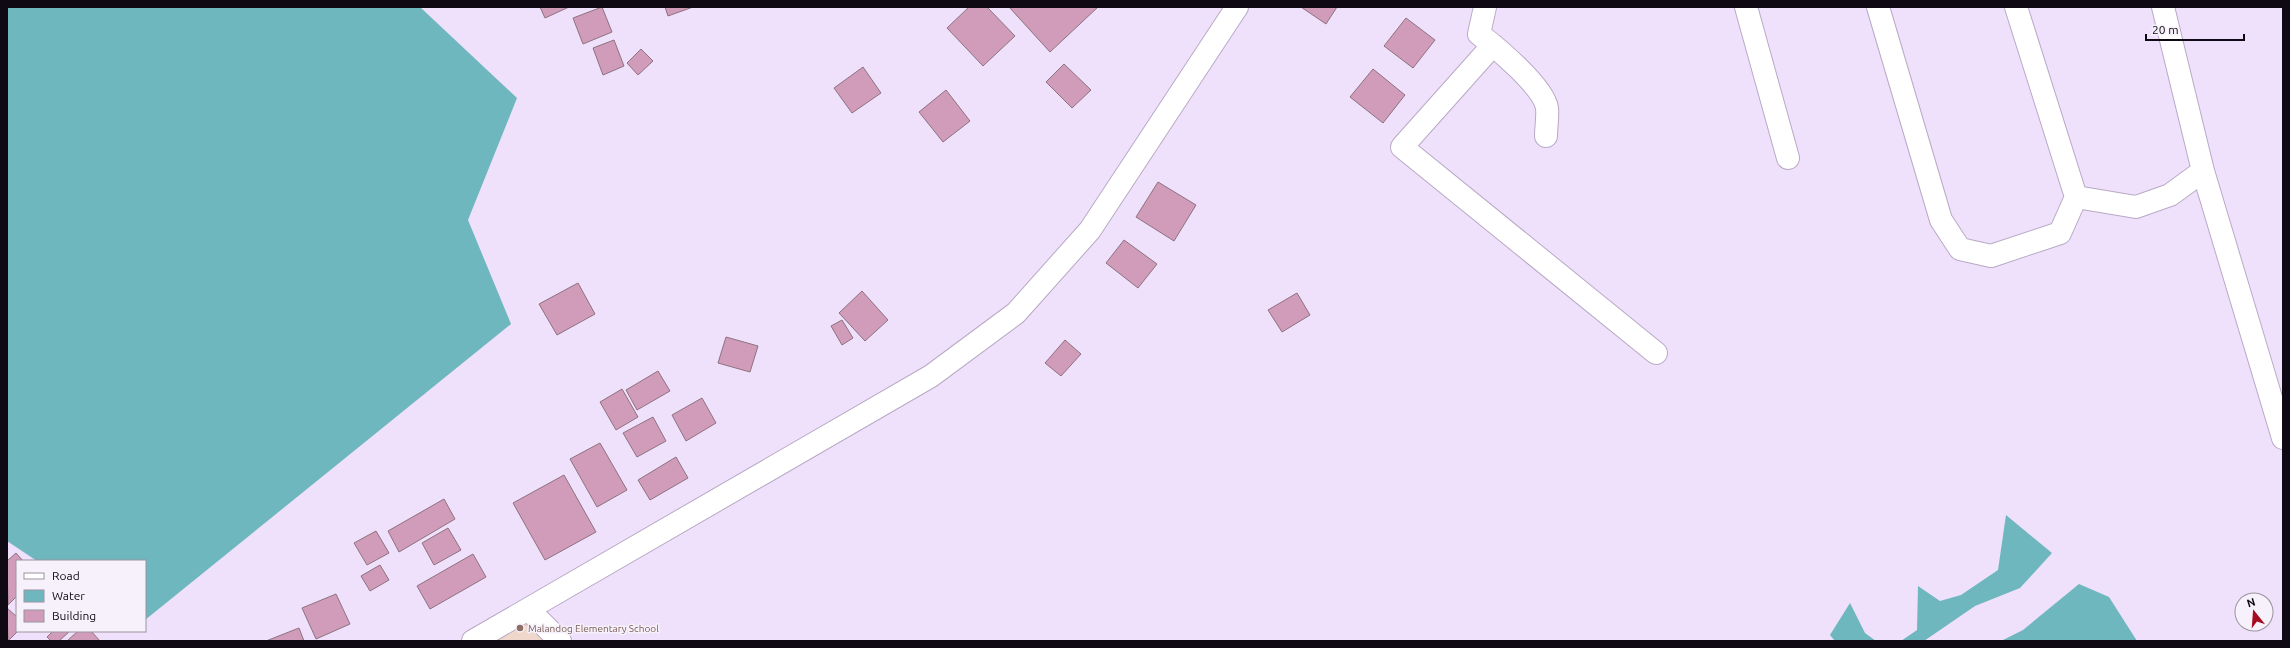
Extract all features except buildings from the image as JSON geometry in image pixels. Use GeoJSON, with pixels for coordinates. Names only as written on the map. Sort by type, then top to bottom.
{"type":"FeatureCollection","features":[{"type":"Feature","properties":{"kind":"street"},"geometry":{"type":"LineString","coordinates":[[473,641],[529,610],[931,376],[1016,313],[1090,230],[1237,7]]}},
{"type":"Feature","properties":{"kind":"street"},"geometry":{"type":"LineString","coordinates":[[1485,7],[1479,34],[1493,45],[1536,86],[1547,107],[1546,136]]}},
{"type":"Feature","properties":{"kind":"street"},"geometry":{"type":"LineString","coordinates":[[1746,7],[1788,158]]}},
{"type":"Feature","properties":{"kind":"street"},"geometry":{"type":"LineString","coordinates":[[1878,7],[1941,220],[1960,249],[1991,256],[2060,233],[2076,197],[2016,7]]}},
{"type":"Feature","properties":{"kind":"street"},"geometry":{"type":"LineString","coordinates":[[2163,7],[2203,171],[2283,438]]}},
{"type":"Feature","properties":{"kind":"street"},"geometry":{"type":"LineString","coordinates":[[1493,45],[1402,147],[1656,352]]}},
{"type":"Feature","properties":{"kind":"street"},"geometry":{"type":"LineString","coordinates":[[2076,197],[2136,207],[2170,195],[2203,171]]}},
{"type":"Feature","properties":{"kind":"street"},"geometry":{"type":"LineString","coordinates":[[529,610],[560,641]]}},
{"type":"Feature","properties":{"kind":"shaded area","name":"Malandog Elementary School"},"geometry":{"type":"Polygon","coordinates":[[[523,616],[544,641],[492,641],[523,616]]]}},
{"type":"Feature","properties":{"kind":"water"},"geometry":{"type":"Polygon","coordinates":[[[7,7],[420,7],[517,98],[468,220],[511,324],[146,619],[146,560],[36,560],[7,541],[7,7]]]}},
{"type":"Feature","properties":{"kind":"water"},"geometry":{"type":"Polygon","coordinates":[[[2006,515],[2052,553],[2020,588],[1975,606],[1924,641],[1901,641],[1917,630],[1918,586],[1940,601],[1961,595],[1998,570],[2006,515]]]}},
{"type":"Feature","properties":{"kind":"water"},"geometry":{"type":"Polygon","coordinates":[[[2079,584],[2109,597],[2137,641],[2001,641],[2023,630],[2079,584]]]}},
{"type":"Feature","properties":{"kind":"water"},"geometry":{"type":"Polygon","coordinates":[[[1850,603],[1865,633],[1876,641],[1835,641],[1830,635],[1850,603]]]}},
{"type":"Feature","properties":{"kind":"place","name":"Malandog Elementary School"},"geometry":{"type":"Point","coordinates":[520,628]}}]}
